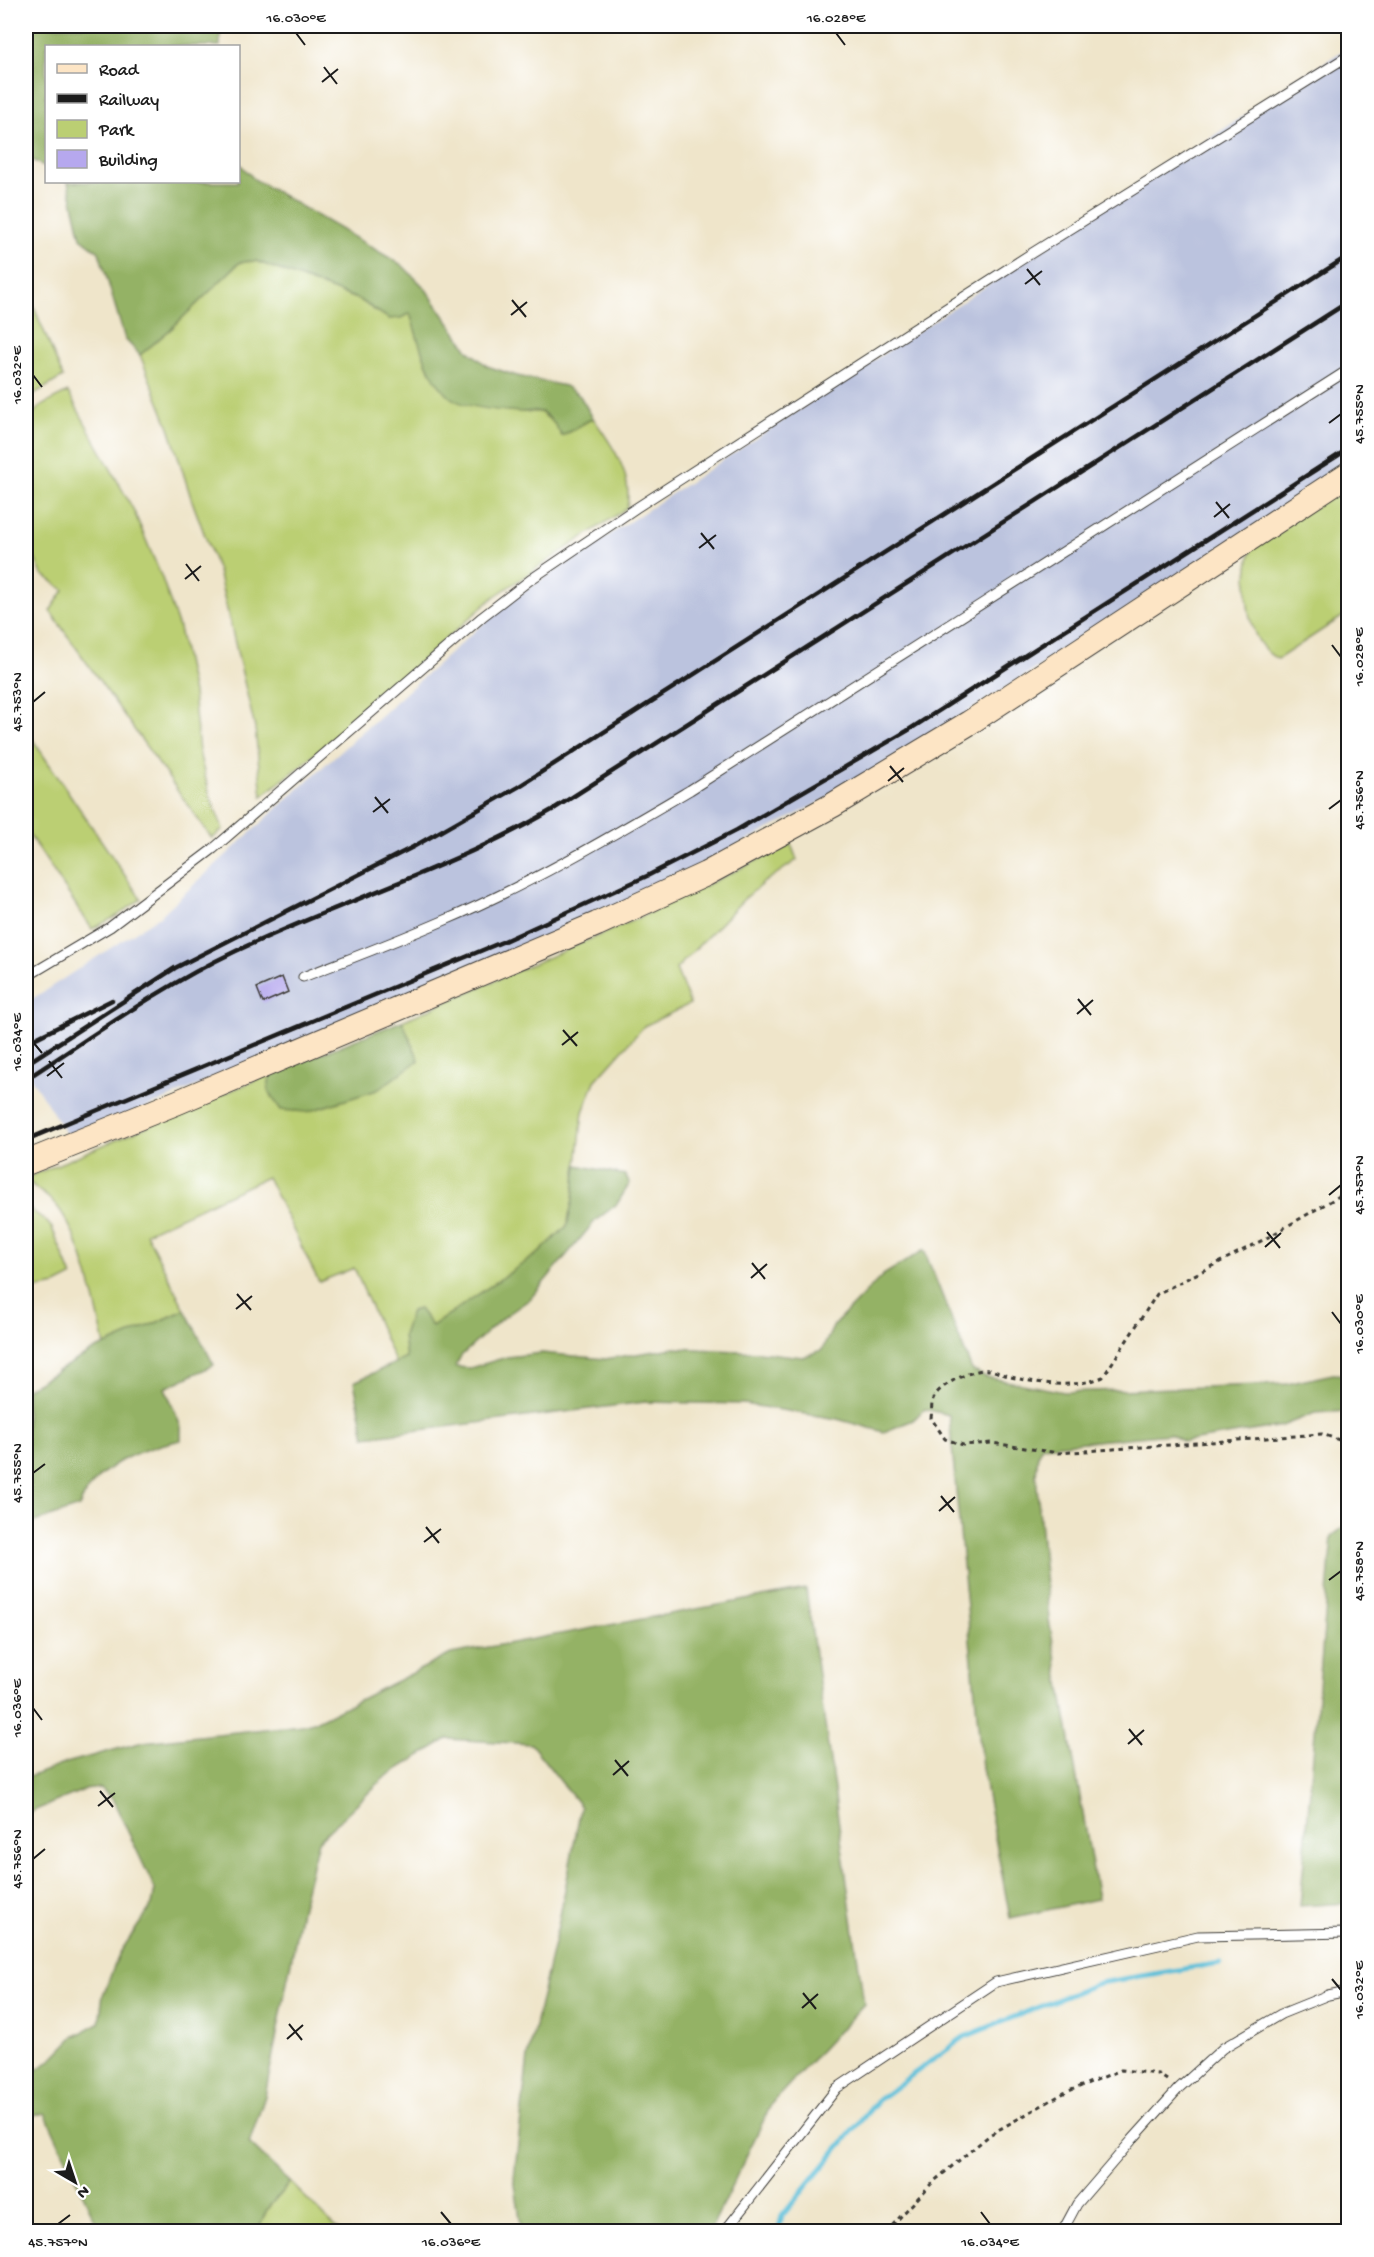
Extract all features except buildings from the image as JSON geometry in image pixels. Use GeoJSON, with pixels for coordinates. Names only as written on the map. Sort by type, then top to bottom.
{"type":"FeatureCollection","features":[{"type":"Feature","properties":{"kind":"main road"},"geometry":{"type":"LineString","coordinates":[[26,1163],[178,1102],[597,924],[726,863],[834,805],[969,723],[1348,474]]}},
{"type":"Feature","properties":{"kind":"lane"},"geometry":{"type":"LineString","coordinates":[[26,977],[110,927],[213,849],[456,639],[530,580],[636,508],[1032,253],[1348,56]]}},
{"type":"Feature","properties":{"kind":"lane"},"geometry":{"type":"LineString","coordinates":[[303,977],[444,921],[533,878],[617,833],[690,790],[1348,370]]}},
{"type":"Feature","properties":{"kind":"lane"},"geometry":{"type":"LineString","coordinates":[[724,2232],[837,2088],[996,1982],[1198,1936],[1348,1933]]}},
{"type":"Feature","properties":{"kind":"lane"},"geometry":{"type":"LineString","coordinates":[[1062,2232],[1077,2204],[1179,2088],[1223,2048],[1281,2014],[1328,1995],[1348,1991]]}},
{"type":"Feature","properties":{"kind":"path"},"geometry":{"type":"LineString","coordinates":[[1348,1191],[1263,1240],[1157,1294],[1102,1377],[1089,1382],[1052,1385],[1009,1377],[987,1370],[962,1377],[941,1388],[933,1398],[931,1418],[945,1439],[963,1445],[992,1443],[1058,1453],[1322,1434],[1348,1443]]}},
{"type":"Feature","properties":{"kind":"path"},"geometry":{"type":"LineString","coordinates":[[886,2232],[933,2182],[990,2134],[1064,2092],[1121,2070],[1158,2074],[1179,2088]]}},
{"type":"Feature","properties":{"kind":"shaded area"},"geometry":{"type":"Polygon","coordinates":[[[1348,47],[1348,465],[1015,682],[830,797],[641,896],[70,1140],[26,1070],[26,1003],[160,916],[505,604],[1348,47]]]}},
{"type":"Feature","properties":{"kind":"green space"},"geometry":{"type":"Polygon","coordinates":[[[26,26],[220,26],[220,45],[45,45],[45,166],[26,157],[26,26]]]}},
{"type":"Feature","properties":{"kind":"green space"},"geometry":{"type":"Polygon","coordinates":[[[240,164],[254,179],[402,265],[425,288],[468,350],[487,366],[517,376],[565,386],[580,396],[593,418],[562,436],[551,420],[541,412],[495,410],[456,401],[442,389],[429,369],[410,313],[401,318],[389,319],[360,300],[256,261],[240,262],[172,328],[140,355],[125,339],[99,252],[81,238],[68,183],[240,183],[240,164]]]}},
{"type":"Feature","properties":{"kind":"green space"},"geometry":{"type":"Polygon","coordinates":[[[256,261],[360,300],[377,312],[410,313],[428,367],[522,412],[540,412],[555,424],[562,436],[593,418],[624,471],[628,495],[627,508],[495,596],[302,765],[262,796],[255,728],[218,571],[191,498],[169,427],[140,355],[172,328],[240,262],[256,261]]]}},
{"type":"Feature","properties":{"kind":"green space"},"geometry":{"type":"Polygon","coordinates":[[[26,288],[63,377],[26,399],[26,288]]]}},
{"type":"Feature","properties":{"kind":"green space"},"geometry":{"type":"Polygon","coordinates":[[[68,392],[133,509],[162,578],[179,628],[193,693],[199,752],[210,796],[223,829],[212,839],[50,611],[64,590],[42,574],[26,540],[26,423],[39,408],[68,392]]]}},
{"type":"Feature","properties":{"kind":"green space"},"geometry":{"type":"Polygon","coordinates":[[[1348,483],[1348,613],[1278,659],[1266,651],[1258,639],[1248,608],[1247,574],[1253,545],[1348,483]]]}},
{"type":"Feature","properties":{"kind":"green space"},"geometry":{"type":"Polygon","coordinates":[[[26,730],[141,899],[117,916],[92,929],[26,830],[26,730]]]}},
{"type":"Feature","properties":{"kind":"green space"},"geometry":{"type":"Polygon","coordinates":[[[791,844],[797,860],[743,900],[676,969],[690,1004],[644,1026],[595,1081],[583,1112],[573,1199],[567,1226],[540,1252],[432,1326],[419,1309],[403,1335],[406,1358],[396,1364],[354,1268],[319,1282],[267,1177],[146,1233],[185,1310],[105,1346],[87,1273],[74,1236],[57,1206],[26,1178],[270,1074],[419,1060],[402,1021],[632,921],[791,844]]]}},
{"type":"Feature","properties":{"kind":"green space"},"geometry":{"type":"Polygon","coordinates":[[[402,1021],[419,1060],[377,1090],[307,1112],[281,1110],[268,1091],[270,1074],[402,1021]]]}},
{"type":"Feature","properties":{"kind":"green space"},"geometry":{"type":"Polygon","coordinates":[[[577,1165],[625,1175],[630,1183],[617,1204],[595,1221],[530,1299],[500,1320],[461,1356],[455,1367],[470,1368],[507,1357],[542,1353],[605,1359],[674,1348],[759,1352],[803,1357],[822,1350],[834,1325],[883,1275],[924,1250],[972,1370],[986,1377],[1064,1392],[1287,1384],[1333,1374],[1348,1375],[1348,1411],[1315,1413],[1282,1426],[1184,1442],[1170,1434],[1042,1446],[1038,1454],[1036,1475],[1049,1620],[1098,1899],[1010,1918],[982,1768],[949,1415],[925,1409],[913,1420],[884,1432],[837,1419],[744,1404],[645,1402],[365,1437],[354,1382],[406,1358],[403,1335],[411,1311],[419,1309],[432,1326],[540,1252],[567,1226],[577,1165]]]}},
{"type":"Feature","properties":{"kind":"green space"},"geometry":{"type":"Polygon","coordinates":[[[26,1206],[52,1228],[72,1277],[56,1285],[26,1291],[26,1206]]]}},
{"type":"Feature","properties":{"kind":"green space"},"geometry":{"type":"Polygon","coordinates":[[[185,1310],[214,1365],[165,1388],[181,1427],[181,1440],[150,1448],[121,1461],[96,1480],[79,1507],[26,1525],[26,1389],[94,1350],[185,1310]]]}},
{"type":"Feature","properties":{"kind":"green space"},"geometry":{"type":"Polygon","coordinates":[[[1348,1524],[1348,1903],[1300,1906],[1332,1536],[1348,1524]]]}},
{"type":"Feature","properties":{"kind":"green space"},"geometry":{"type":"Polygon","coordinates":[[[806,1589],[864,2004],[772,2103],[710,2231],[522,2231],[514,2178],[528,2057],[559,1921],[581,1807],[531,1744],[447,1739],[385,1777],[318,1841],[301,1910],[265,2096],[249,2143],[290,2182],[267,2209],[258,2231],[100,2231],[45,2113],[26,2117],[26,2076],[49,2062],[73,2037],[99,2023],[103,1995],[119,1954],[152,1905],[155,1889],[113,1800],[101,1788],[84,1790],[26,1814],[26,1778],[66,1763],[143,1742],[302,1725],[317,1721],[451,1654],[806,1589]]]}},
{"type":"Feature","properties":{"kind":"green space"},"geometry":{"type":"Polygon","coordinates":[[[290,2182],[339,2231],[258,2232],[267,2209],[290,2182]]]}},
{"type":"Feature","properties":{"kind":"waterway"},"geometry":{"type":"LineString","coordinates":[[778,2232],[782,2216],[878,2100],[964,2037],[1099,1983],[1220,1963]]}},
{"type":"Feature","properties":{"kind":"railway"},"geometry":{"type":"LineString","coordinates":[[26,1064],[175,968],[413,847],[518,787],[1348,256]]}},
{"type":"Feature","properties":{"kind":"railway"},"geometry":{"type":"LineString","coordinates":[[26,1079],[129,1012],[236,951],[475,850],[552,810],[1348,302]]}},
{"type":"Feature","properties":{"kind":"railway"},"geometry":{"type":"LineString","coordinates":[[26,1140],[502,942],[647,876],[737,830],[907,731],[1348,449]]}},
{"type":"Feature","properties":{"kind":"railway"},"geometry":{"type":"LineString","coordinates":[[26,1043],[112,1000]]}}]}
